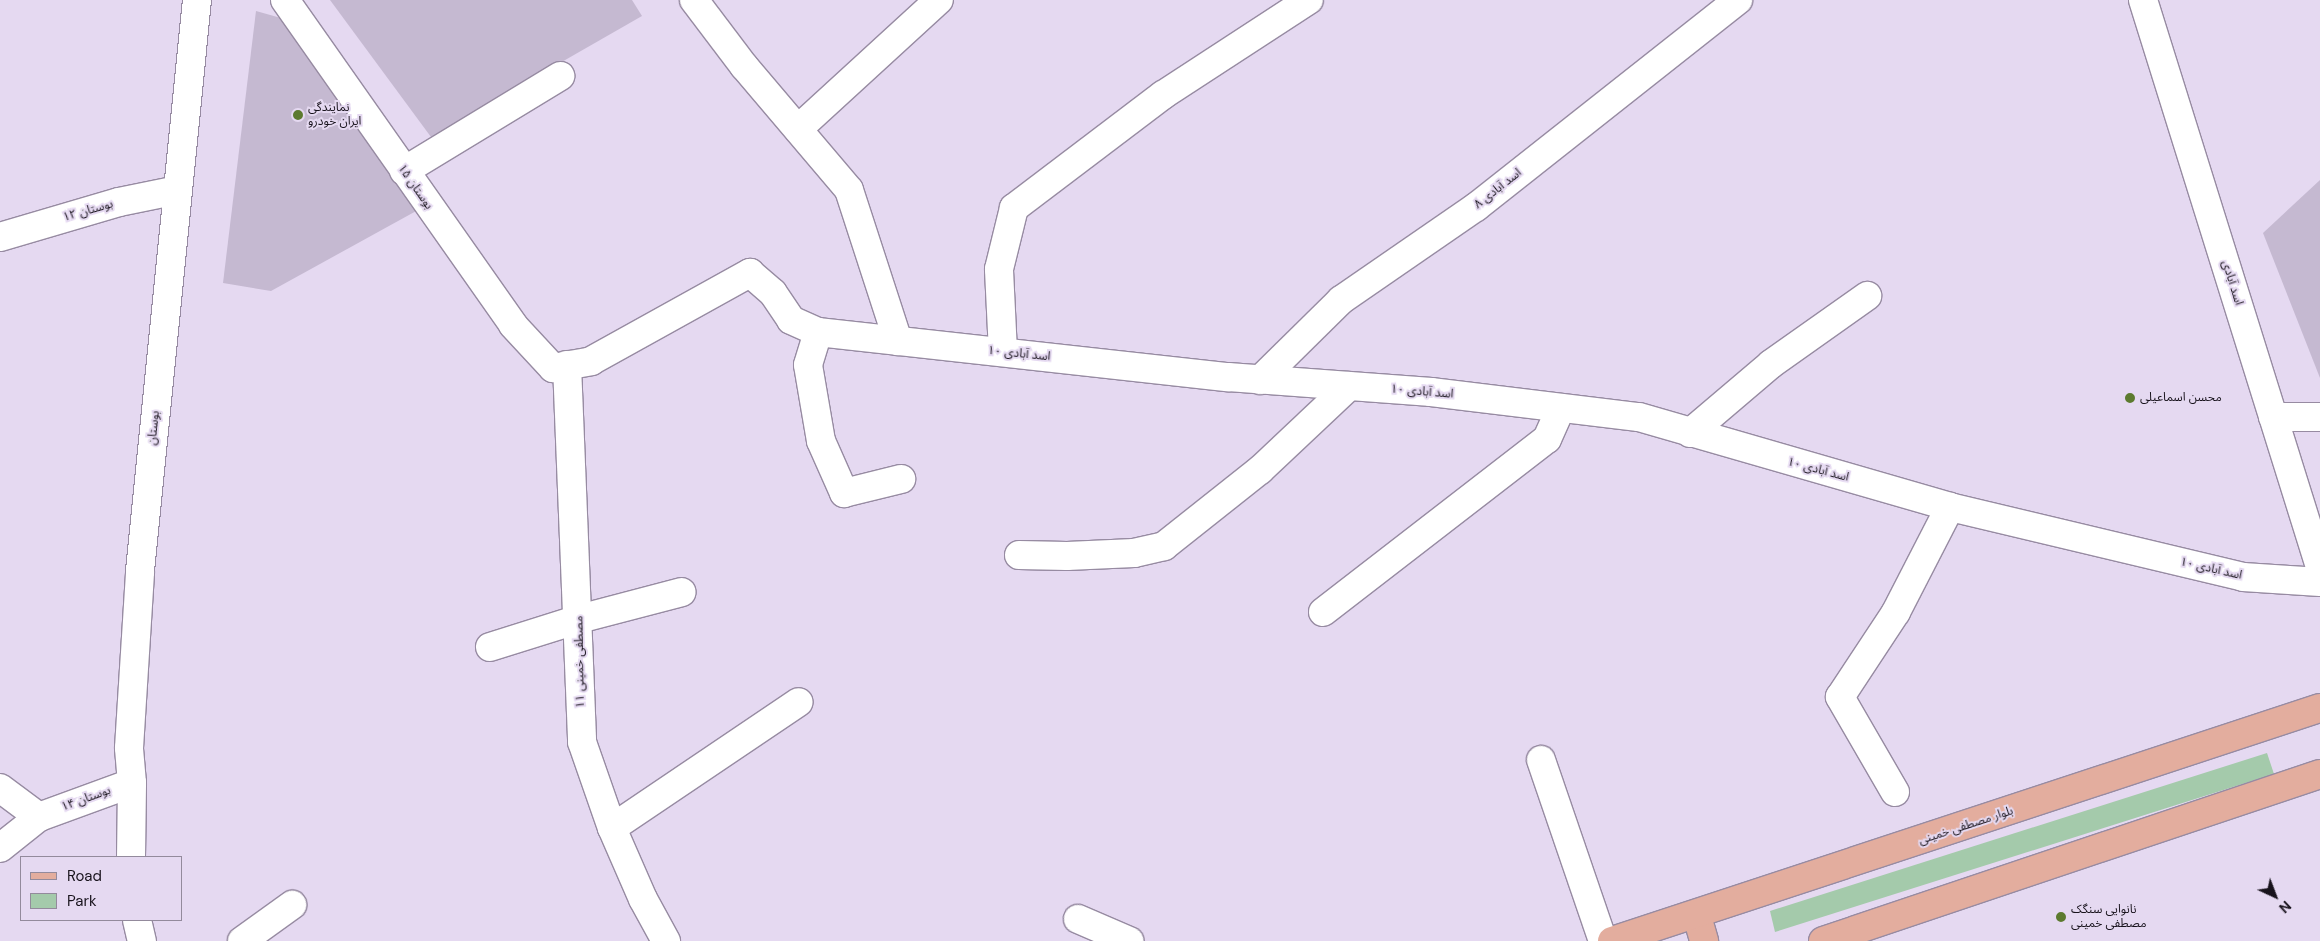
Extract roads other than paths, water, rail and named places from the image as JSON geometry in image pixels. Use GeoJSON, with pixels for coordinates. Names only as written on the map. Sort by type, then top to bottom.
{"type":"FeatureCollection","features":[{"type":"Feature","properties":{"kind":"main road","name":"بلوار مصطفی خمینی"},"geometry":{"type":"LineString","coordinates":[[1612,941],[1700,928],[2320,708]]}},
{"type":"Feature","properties":{"kind":"main road"},"geometry":{"type":"LineString","coordinates":[[1823,941],[2320,774]]}},
{"type":"Feature","properties":{"kind":"street","name":"بوستان"},"geometry":{"type":"LineString","coordinates":[[131,856],[132,783],[129,748],[140,571],[196,0]]}},
{"type":"Feature","properties":{"kind":"street","name":"بوستان ۱۵"},"geometry":{"type":"LineString","coordinates":[[285,0],[513,325],[560,367]]}},
{"type":"Feature","properties":{"kind":"street"},"geometry":{"type":"LineString","coordinates":[[694,0],[744,66],[849,190],[898,341]]}},
{"type":"Feature","properties":{"kind":"street"},"geometry":{"type":"LineString","coordinates":[[798,129],[939,0]]}},
{"type":"Feature","properties":{"kind":"street"},"geometry":{"type":"LineString","coordinates":[[1003,352],[999,269],[1014,208],[1163,95],[1309,0]]}},
{"type":"Feature","properties":{"kind":"street","name":"اسد آبادی ۸"},"geometry":{"type":"LineString","coordinates":[[1260,380],[1341,300],[1476,207],[1738,0]]}},
{"type":"Feature","properties":{"kind":"street","name":"اسد آبادی"},"geometry":{"type":"LineString","coordinates":[[2143,0],[2320,567]]}},
{"type":"Feature","properties":{"kind":"street"},"geometry":{"type":"LineString","coordinates":[[404,171],[560,76]]}},
{"type":"Feature","properties":{"kind":"street","name":"۱۲ بوستان"},"geometry":{"type":"LineString","coordinates":[[0,237],[120,202],[178,190]]}},
{"type":"Feature","properties":{"kind":"street","name":"اسد آبادی ۱۰"},"geometry":{"type":"LineString","coordinates":[[560,367],[591,361],[750,273],[773,293],[791,320],[818,332],[1260,380],[1349,386],[1639,417],[1950,507],[2243,577],[2320,582]]}},
{"type":"Feature","properties":{"kind":"street"},"geometry":{"type":"LineString","coordinates":[[1690,433],[1771,364],[1867,296]]}},
{"type":"Feature","properties":{"kind":"street"},"geometry":{"type":"LineString","coordinates":[[818,332],[808,365],[821,441],[844,493],[901,480]]}},
{"type":"Feature","properties":{"kind":"street","name":"مصطفی خمینی ۱۱"},"geometry":{"type":"LineString","coordinates":[[560,367],[579,619],[582,742],[612,828],[643,899],[666,941]]}},
{"type":"Feature","properties":{"kind":"street"},"geometry":{"type":"LineString","coordinates":[[1018,554],[1086,555],[1134,552],[1164,546],[1260,470],[1349,386]]}},
{"type":"Feature","properties":{"kind":"street"},"geometry":{"type":"LineString","coordinates":[[1323,612],[1547,439],[1561,408]]}},
{"type":"Feature","properties":{"kind":"street"},"geometry":{"type":"LineString","coordinates":[[2274,417],[2320,417]]}},
{"type":"Feature","properties":{"kind":"street"},"geometry":{"type":"LineString","coordinates":[[1895,792],[1840,697],[1896,612],[1950,507]]}},
{"type":"Feature","properties":{"kind":"street"},"geometry":{"type":"LineString","coordinates":[[490,648],[579,619],[682,592]]}},
{"type":"Feature","properties":{"kind":"street"},"geometry":{"type":"LineString","coordinates":[[612,828],[799,702]]}},
{"type":"Feature","properties":{"kind":"street"},"geometry":{"type":"LineString","coordinates":[[1540,760],[1603,941]]}},
{"type":"Feature","properties":{"kind":"street","name":"بوستان ۱۴"},"geometry":{"type":"LineString","coordinates":[[0,848],[39,817],[132,783]]}},
{"type":"Feature","properties":{"kind":"street"},"geometry":{"type":"LineString","coordinates":[[0,788],[39,817]]}},
{"type":"Feature","properties":{"kind":"street"},"geometry":{"type":"LineString","coordinates":[[242,941],[292,905]]}},
{"type":"Feature","properties":{"kind":"street"},"geometry":{"type":"LineString","coordinates":[[1078,919],[1129,941]]}},
{"type":"Feature","properties":{"kind":"street"},"geometry":{"type":"LineString","coordinates":[[136,921],[142,941]]}},
{"type":"Feature","properties":{"kind":"place","name":"نمایندگی ایران خودرو"},"geometry":{"type":"Point","coordinates":[298,115]}},
{"type":"Feature","properties":{"kind":"place","name":"محسن اسماعیلی"},"geometry":{"type":"Point","coordinates":[2130,398]}},
{"type":"Feature","properties":{"kind":"place","name":"نانوایی سنگک مصطفی خمینی"},"geometry":{"type":"Point","coordinates":[2061,917]}}]}
